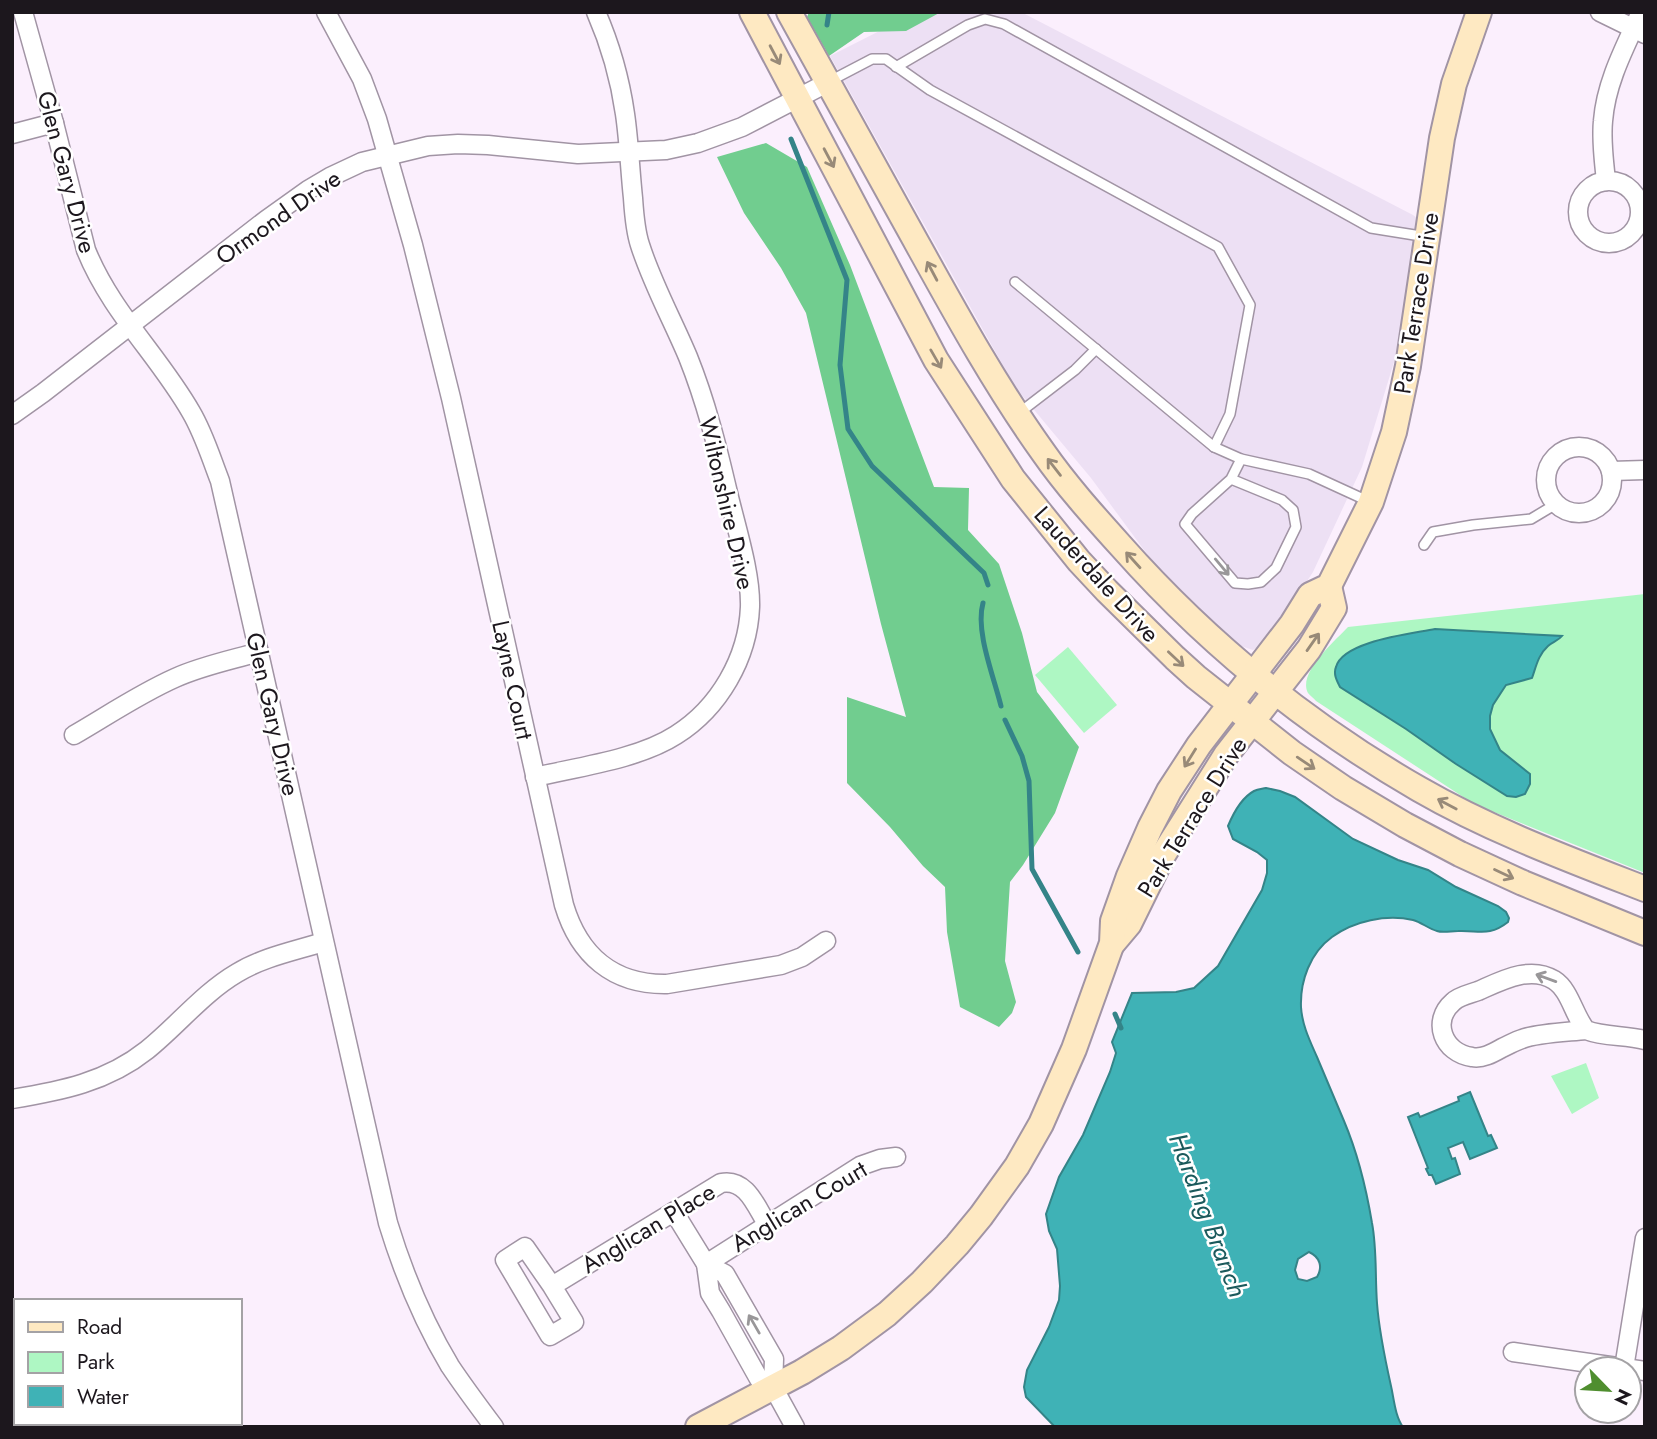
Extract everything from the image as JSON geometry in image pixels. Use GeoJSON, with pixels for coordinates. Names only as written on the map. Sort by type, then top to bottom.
{"type":"FeatureCollection","features":[{"type":"Feature","properties":{"kind":"main road","name":"Lauderdale Drive"},"geometry":{"type":"LineString","coordinates":[[752,12],[936,360],[1013,479],[1079,561],[1107,591],[1175,658],[1292,753],[1343,788],[1460,854],[1645,933]]}},
{"type":"Feature","properties":{"kind":"main road","name":"Lauderdale Drive"},"geometry":{"type":"LineString","coordinates":[[789,12],[943,292],[1017,414],[1076,495],[1138,566],[1191,620],[1253,674],[1306,716],[1382,767],[1458,810],[1517,838],[1645,889]]}},
{"type":"Feature","properties":{"kind":"main road","name":"Park Terrace Drive"},"geometry":{"type":"LineString","coordinates":[[698,1427],[841,1348],[887,1314],[957,1245],[1017,1166],[1050,1105],[1074,1049],[1112,943],[1113,921],[1129,876],[1169,792],[1199,745],[1292,624],[1310,595],[1329,586],[1371,502],[1394,432],[1405,380],[1442,138],[1454,84],[1479,12]]}},
{"type":"Feature","properties":{"kind":"main road","name":"Park Terrace Drive"},"geometry":{"type":"LineString","coordinates":[[1112,943],[1129,924],[1163,855],[1226,755],[1308,649],[1334,608],[1329,586]]}},
{"type":"Feature","properties":{"kind":"street","name":"Glen Gary Drive"},"geometry":{"type":"LineString","coordinates":[[23,12],[86,250],[94,270],[110,299],[191,412],[220,481],[379,1188],[396,1251],[417,1302],[450,1365],[494,1427]]}},
{"type":"Feature","properties":{"kind":"street","name":"Layne Court"},"geometry":{"type":"LineString","coordinates":[[326,12],[362,79],[377,119],[413,246],[451,398],[569,921],[585,949],[607,969],[640,983],[667,984],[781,965],[802,957],[826,941]]}},
{"type":"Feature","properties":{"kind":"street","name":"Wiltonshire Drive"},"geometry":{"type":"LineString","coordinates":[[535,777],[619,758],[658,745],[689,727],[722,692],[735,669],[745,637],[750,607],[746,568],[710,419],[688,357],[639,242],[622,96],[606,35],[596,12]]}},
{"type":"Feature","properties":{"kind":"street"},"geometry":{"type":"LineString","coordinates":[[1600,12],[1640,25],[1613,73],[1605,102],[1602,144],[1606,181]]}},
{"type":"Feature","properties":{"kind":"street","name":"Ormond Drive"},"geometry":{"type":"LineString","coordinates":[[12,415],[266,220],[308,190],[362,162],[428,146],[458,144],[578,154],[666,150],[698,144],[742,127],[827,83]]}},
{"type":"Feature","properties":{"kind":"street"},"geometry":{"type":"LineString","coordinates":[[12,134],[54,122]]}},
{"type":"Feature","properties":{"kind":"street"},"geometry":{"type":"LineString","coordinates":[[1577,446],[1588,448],[1606,460],[1612,481],[1604,501],[1596,508],[1575,513],[1556,504],[1546,485],[1546,474],[1557,455],[1577,446]]}},
{"type":"Feature","properties":{"kind":"street"},"geometry":{"type":"LineString","coordinates":[[1611,471],[1645,470]]}},
{"type":"Feature","properties":{"kind":"street"},"geometry":{"type":"LineString","coordinates":[[74,736],[175,678],[259,652]]}},
{"type":"Feature","properties":{"kind":"street"},"geometry":{"type":"LineString","coordinates":[[12,1099],[61,1091],[103,1077],[146,1051],[212,991],[236,973],[260,962],[323,942]]}},
{"type":"Feature","properties":{"kind":"street"},"geometry":{"type":"LineString","coordinates":[[1586,1030],[1557,982],[1532,973],[1516,976],[1454,1000],[1446,1010],[1442,1023],[1443,1036],[1448,1046],[1472,1057],[1485,1057],[1524,1038],[1586,1030],[1645,1040]]}},
{"type":"Feature","properties":{"kind":"street","name":"Anglican Court"},"geometry":{"type":"LineString","coordinates":[[706,1264],[860,1166],[896,1157]]}},
{"type":"Feature","properties":{"kind":"street","name":"Anglican Place"},"geometry":{"type":"LineString","coordinates":[[552,1286],[721,1183],[730,1181],[746,1191],[767,1224]]}},
{"type":"Feature","properties":{"kind":"street"},"geometry":{"type":"LineString","coordinates":[[674,1212],[706,1264],[710,1293],[760,1379],[773,1387],[795,1427]]}},
{"type":"Feature","properties":{"kind":"street"},"geometry":{"type":"LineString","coordinates":[[1626,1355],[1645,1238]]}},
{"type":"Feature","properties":{"kind":"street","name":"Anglican Place"},"geometry":{"type":"LineString","coordinates":[[525,1247],[552,1286],[574,1322],[550,1336],[505,1260],[525,1247]]}},
{"type":"Feature","properties":{"kind":"street"},"geometry":{"type":"LineString","coordinates":[[706,1264],[725,1273],[775,1359],[773,1387]]}},
{"type":"Feature","properties":{"kind":"street"},"geometry":{"type":"LineString","coordinates":[[721,1311],[741,1300]]}},
{"type":"Feature","properties":{"kind":"street"},"geometry":{"type":"LineString","coordinates":[[1513,1352],[1573,1361]]}},
{"type":"Feature","properties":{"kind":"lane"},"geometry":{"type":"LineString","coordinates":[[896,67],[968,25],[985,19],[1004,24],[1371,228],[1427,237]]}},
{"type":"Feature","properties":{"kind":"lane"},"geometry":{"type":"LineString","coordinates":[[827,83],[872,59],[886,60],[930,90],[1219,247],[1250,305],[1230,414],[1214,447]]}},
{"type":"Feature","properties":{"kind":"lane"},"geometry":{"type":"LineString","coordinates":[[1014,282],[1214,447],[1241,459],[1309,474],[1371,502]]}},
{"type":"Feature","properties":{"kind":"lane"},"geometry":{"type":"LineString","coordinates":[[1017,414],[1075,370],[1096,349]]}},
{"type":"Feature","properties":{"kind":"lane"},"geometry":{"type":"LineString","coordinates":[[1231,479],[1282,500],[1293,510],[1296,527],[1276,568],[1261,582],[1235,583],[1185,524],[1192,514],[1231,479],[1241,459]]}},
{"type":"Feature","properties":{"kind":"lane"},"geometry":{"type":"LineString","coordinates":[[1424,545],[1433,532],[1474,524],[1531,519],[1556,504]]}},
{"type":"Feature","properties":{"kind":"shaded area"},"geometry":{"type":"Polygon","coordinates":[[[917,12],[1021,12],[1422,222],[1394,362],[1362,467],[1313,572],[1270,638],[1253,650],[1235,644],[1161,573],[1091,478],[1015,387],[830,56],[917,12]]]}},
{"type":"Feature","properties":{"kind":"green space"},"geometry":{"type":"Polygon","coordinates":[[[809,12],[941,12],[906,31],[864,32],[829,56],[807,17],[809,12]]]}},
{"type":"Feature","properties":{"kind":"green space"},"geometry":{"type":"Polygon","coordinates":[[[766,143],[807,167],[850,265],[934,487],[969,488],[968,530],[999,564],[1022,633],[1037,692],[1079,747],[1055,813],[1010,882],[1005,961],[1016,1002],[1012,1013],[999,1027],[960,1007],[947,932],[945,887],[847,783],[847,697],[906,717],[806,313],[781,268],[744,213],[717,157],[766,143]]]}},
{"type":"Feature","properties":{"kind":"green space"},"geometry":{"type":"Polygon","coordinates":[[[1645,594],[1645,873],[1474,804],[1316,701],[1308,693],[1308,676],[1319,657],[1348,627],[1645,594]]]}},
{"type":"Feature","properties":{"kind":"green space"},"geometry":{"type":"Polygon","coordinates":[[[1068,647],[1117,705],[1084,733],[1035,675],[1068,647]]]}},
{"type":"Feature","properties":{"kind":"green space"},"geometry":{"type":"Polygon","coordinates":[[[1586,1063],[1599,1098],[1572,1114],[1551,1076],[1586,1063]]]}},
{"type":"Feature","properties":{"kind":"water"},"geometry":{"type":"Polygon","coordinates":[[[1435,629],[1562,636],[1542,653],[1532,678],[1506,685],[1493,705],[1490,716],[1490,729],[1500,750],[1530,774],[1530,784],[1525,794],[1507,796],[1340,687],[1335,670],[1341,658],[1351,651],[1379,640],[1435,629]]]}},
{"type":"Feature","properties":{"kind":"water"},"geometry":{"type":"Polygon","coordinates":[[[1266,788],[1295,797],[1353,839],[1398,860],[1428,870],[1456,887],[1498,906],[1509,918],[1501,927],[1484,932],[1439,932],[1403,918],[1360,923],[1341,931],[1324,944],[1312,959],[1302,987],[1301,1007],[1305,1027],[1349,1133],[1364,1184],[1374,1233],[1381,1334],[1395,1407],[1403,1427],[1055,1427],[1026,1397],[1024,1387],[1027,1370],[1049,1327],[1059,1300],[1057,1249],[1049,1231],[1046,1214],[1059,1177],[1083,1135],[1110,1072],[1116,1053],[1112,1042],[1132,993],[1176,992],[1194,988],[1218,966],[1262,890],[1267,873],[1267,860],[1233,839],[1228,826],[1245,798],[1254,791],[1266,788]],[[1309,1252],[1298,1259],[1295,1270],[1298,1279],[1307,1281],[1317,1277],[1320,1266],[1309,1252]]]}},
{"type":"Feature","properties":{"kind":"water"},"geometry":{"type":"Polygon","coordinates":[[[1470,1092],[1488,1136],[1491,1135],[1497,1148],[1470,1159],[1463,1142],[1448,1148],[1452,1159],[1455,1158],[1460,1174],[1436,1184],[1426,1169],[1428,1168],[1408,1117],[1418,1113],[1420,1117],[1459,1101],[1458,1097],[1470,1092]]]}},
{"type":"Feature","properties":{"kind":"waterway","name":"Harding Branch"},"geometry":{"type":"LineString","coordinates":[[827,25],[829,12]]}},
{"type":"Feature","properties":{"kind":"waterway","name":"Harding Branch"},"geometry":{"type":"LineString","coordinates":[[791,139],[847,280],[840,365],[848,429],[872,466],[984,573],[988,585]]}},
{"type":"Feature","properties":{"kind":"waterway","name":"Harding Branch"},"geometry":{"type":"LineString","coordinates":[[983,603],[983,640],[1001,706]]}},
{"type":"Feature","properties":{"kind":"waterway","name":"Harding Branch"},"geometry":{"type":"LineString","coordinates":[[1005,720],[1022,756],[1029,781],[1032,869],[1078,952]]}},
{"type":"Feature","properties":{"kind":"waterway","name":"Harding Branch"},"geometry":{"type":"LineString","coordinates":[[1115,1014],[1121,1028]]}}]}
